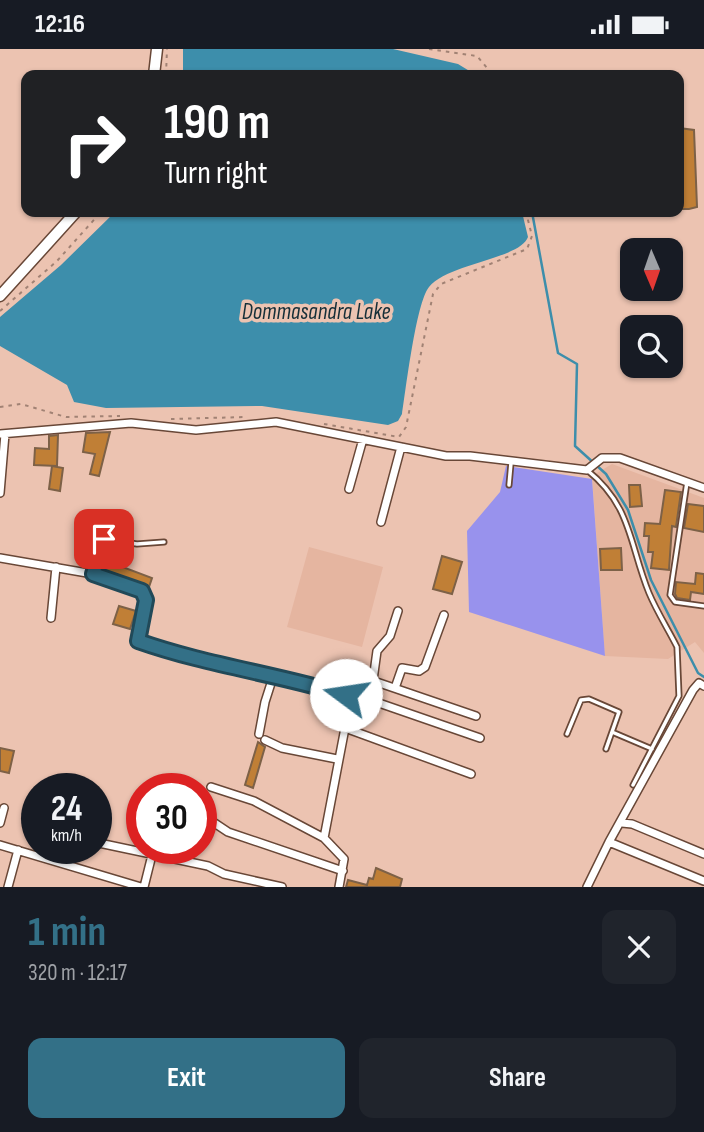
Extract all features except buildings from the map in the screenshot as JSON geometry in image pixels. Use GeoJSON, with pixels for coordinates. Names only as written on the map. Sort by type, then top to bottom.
{"type":"FeatureCollection","features":[{"type":"Feature","properties":{"kind":"street"},"geometry":{"type":"LineString","coordinates":[[155,70],[157,49]]}},
{"type":"Feature","properties":{"kind":"street"},"geometry":{"type":"LineString","coordinates":[[2,290],[71,217]]}},
{"type":"Feature","properties":{"kind":"street"},"geometry":{"type":"LineString","coordinates":[[0,493],[2,433],[131,423],[196,430],[276,422],[446,456],[587,470],[602,459],[620,458],[704,488]]}},
{"type":"Feature","properties":{"kind":"street"},"geometry":{"type":"LineString","coordinates":[[349,489],[363,439]]}},
{"type":"Feature","properties":{"kind":"street"},"geometry":{"type":"LineString","coordinates":[[381,522],[401,447]]}},
{"type":"Feature","properties":{"kind":"street"},"geometry":{"type":"LineString","coordinates":[[93,574],[104,539]]}},
{"type":"Feature","properties":{"kind":"street"},"geometry":{"type":"LineString","coordinates":[[0,558],[93,574],[142,591],[146,600],[138,641],[200,661],[234,666],[346,694],[480,738]]}},
{"type":"Feature","properties":{"kind":"street"},"geometry":{"type":"LineString","coordinates":[[51,618],[56,567]]}},
{"type":"Feature","properties":{"kind":"street"},"geometry":{"type":"LineString","coordinates":[[373,680],[377,651],[389,637],[398,611]]}},
{"type":"Feature","properties":{"kind":"street"},"geometry":{"type":"LineString","coordinates":[[395,688],[402,668],[419,671],[425,667],[444,615]]}},
{"type":"Feature","properties":{"kind":"street"},"geometry":{"type":"LineString","coordinates":[[324,838],[345,728],[346,694],[353,676],[373,680],[476,716]]}},
{"type":"Feature","properties":{"kind":"street"},"geometry":{"type":"LineString","coordinates":[[273,677],[265,702],[262,737],[282,748],[337,759]]}},
{"type":"Feature","properties":{"kind":"street"},"geometry":{"type":"LineString","coordinates":[[587,887],[693,689],[699,683],[704,686]]}},
{"type":"Feature","properties":{"kind":"street"},"geometry":{"type":"LineString","coordinates":[[345,728],[471,774]]}},
{"type":"Feature","properties":{"kind":"street"},"geometry":{"type":"LineString","coordinates":[[217,789],[254,801],[324,838],[344,859],[339,887]]}},
{"type":"Feature","properties":{"kind":"street"},"geometry":{"type":"LineString","coordinates":[[0,823],[4,808]]}},
{"type":"Feature","properties":{"kind":"street"},"geometry":{"type":"LineString","coordinates":[[622,823],[632,824],[704,853]]}},
{"type":"Feature","properties":{"kind":"street"},"geometry":{"type":"LineString","coordinates":[[217,825],[228,832],[343,871]]}},
{"type":"Feature","properties":{"kind":"street"},"geometry":{"type":"LineString","coordinates":[[609,842],[704,881]]}},
{"type":"Feature","properties":{"kind":"street"},"geometry":{"type":"LineString","coordinates":[[0,845],[142,887],[149,864]]}},
{"type":"Feature","properties":{"kind":"street"},"geometry":{"type":"LineString","coordinates":[[11,886],[18,850]]}},
{"type":"Feature","properties":{"kind":"street"},"geometry":{"type":"LineString","coordinates":[[198,864],[224,874],[282,887]]}},
{"type":"Feature","properties":{"kind":"lane"},"geometry":{"type":"LineString","coordinates":[[509,485],[511,461]]}},
{"type":"Feature","properties":{"kind":"lane"},"geometry":{"type":"LineString","coordinates":[[587,470],[606,485],[619,505],[649,594],[677,647],[679,696],[633,785]]}},
{"type":"Feature","properties":{"kind":"lane"},"geometry":{"type":"LineString","coordinates":[[687,482],[670,595],[676,602],[704,606]]}},
{"type":"Feature","properties":{"kind":"lane"},"geometry":{"type":"LineString","coordinates":[[104,539],[137,544],[164,543]]}},
{"type":"Feature","properties":{"kind":"lane"},"geometry":{"type":"LineString","coordinates":[[567,734],[584,698],[619,712],[606,749]]}},
{"type":"Feature","properties":{"kind":"lane"},"geometry":{"type":"LineString","coordinates":[[612,732],[652,749]]}},
{"type":"Feature","properties":{"kind":"path"},"geometry":{"type":"LineString","coordinates":[[166,70],[167,49]]}},
{"type":"Feature","properties":{"kind":"path"},"geometry":{"type":"LineString","coordinates":[[429,49],[477,56],[489,70]]}},
{"type":"Feature","properties":{"kind":"path"},"geometry":{"type":"LineString","coordinates":[[0,311],[57,261],[97,217]]}},
{"type":"Feature","properties":{"kind":"path"},"geometry":{"type":"LineString","coordinates":[[316,422],[399,437],[406,427],[433,295],[441,284],[527,249],[532,236],[527,217]]}},
{"type":"Feature","properties":{"kind":"path"},"geometry":{"type":"LineString","coordinates":[[0,407],[22,404],[66,417],[126,416]]}},
{"type":"Feature","properties":{"kind":"path"},"geometry":{"type":"LineString","coordinates":[[161,418],[187,421],[256,416]]}},
{"type":"Feature","properties":{"kind":"shaded area"},"geometry":{"type":"Polygon","coordinates":[[[612,464],[704,498],[704,653],[695,642],[668,659],[605,656],[592,476],[612,464]]]}},
{"type":"Feature","properties":{"kind":"shaded area"},"geometry":{"type":"Polygon","coordinates":[[[506,466],[592,479],[605,656],[469,612],[467,531],[500,492],[506,466]]]}},
{"type":"Feature","properties":{"kind":"shaded area"},"geometry":{"type":"Polygon","coordinates":[[[309,547],[383,567],[362,647],[287,627],[309,547]]]}},
{"type":"Feature","properties":{"kind":"water"},"geometry":{"type":"Polygon","coordinates":[[[183,49],[393,49],[458,64],[468,70],[183,70],[183,49]]]}},
{"type":"Feature","properties":{"kind":"water","name":"Dommasandra Lake"},"geometry":{"type":"Polygon","coordinates":[[[110,217],[523,217],[528,237],[512,251],[452,272],[429,287],[416,328],[402,414],[398,421],[388,425],[262,406],[106,408],[74,402],[67,385],[0,346],[0,317],[61,265],[110,217]]]}},
{"type":"Feature","properties":{"kind":"waterway"},"geometry":{"type":"LineString","coordinates":[[533,217],[558,353],[577,364],[575,446],[606,474],[628,510],[651,580],[698,673],[704,677]]}},
{"type":"Feature","properties":{"kind":"route"},"geometry":{"type":"LineString","coordinates":[[104,539],[93,574],[142,591],[146,600],[137,635],[138,641],[200,661],[234,666],[346,695]]}}]}
